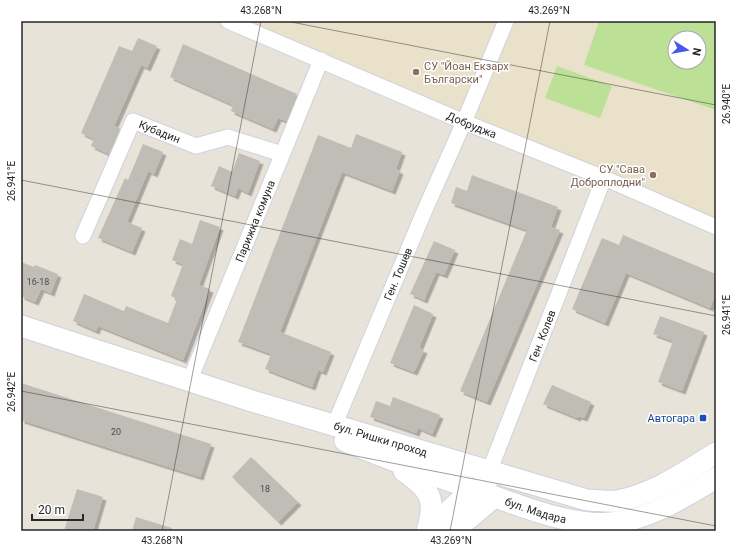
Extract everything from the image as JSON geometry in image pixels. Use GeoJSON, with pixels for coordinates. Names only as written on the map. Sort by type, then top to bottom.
{"type":"FeatureCollection","features":[{"type":"Feature","properties":{"kind":"main road","name":"бул. Ришки проход"},"geometry":{"type":"LineString","coordinates":[[21,326],[189,382],[334,426],[492,484]]}},
{"type":"Feature","properties":{"kind":"main road","name":"бул. Ришки проход"},"geometry":{"type":"LineString","coordinates":[[252,402],[385,458],[492,484]]}},
{"type":"Feature","properties":{"kind":"main road","name":"бул. Мадара"},"geometry":{"type":"LineString","coordinates":[[492,484],[587,500],[616,501],[647,493],[716,453]]}},
{"type":"Feature","properties":{"kind":"main road"},"geometry":{"type":"LineString","coordinates":[[385,458],[426,488],[431,501],[428,531]]}},
{"type":"Feature","properties":{"kind":"main road","name":"бул. Мадара"},"geometry":{"type":"LineString","coordinates":[[492,484],[555,516],[583,523],[611,523],[634,519],[658,510],[686,496],[716,478]]}},
{"type":"Feature","properties":{"kind":"main road","name":"бул. Мадара"},"geometry":{"type":"LineString","coordinates":[[454,531],[492,484]]}},
{"type":"Feature","properties":{"kind":"main road"},"geometry":{"type":"LineString","coordinates":[[428,531],[450,510],[492,484]]}},
{"type":"Feature","properties":{"kind":"street","name":"Добруджа"},"geometry":{"type":"LineString","coordinates":[[228,21],[464,122],[604,178],[716,227]]}},
{"type":"Feature","properties":{"kind":"street","name":"Ген. Тошев"},"geometry":{"type":"LineString","coordinates":[[334,426],[506,21]]}},
{"type":"Feature","properties":{"kind":"street","name":"Парижка комуна"},"geometry":{"type":"LineString","coordinates":[[189,382],[321,60]]}},
{"type":"Feature","properties":{"kind":"street","name":"Кубадин"},"geometry":{"type":"LineString","coordinates":[[83,236],[133,121],[196,146],[228,137],[282,154]]}},
{"type":"Feature","properties":{"kind":"street","name":"Ген. Колев"},"geometry":{"type":"LineString","coordinates":[[492,484],[604,178]]}},
{"type":"Feature","properties":{"kind":"shaded area","name":"СУ \"Сава Доброплодни\""},"geometry":{"type":"Polygon","coordinates":[[[232,21],[716,21],[716,228],[232,21]]]}},
{"type":"Feature","properties":{"kind":"green space"},"geometry":{"type":"Polygon","coordinates":[[[599,21],[716,21],[716,110],[584,65],[599,21]]]}},
{"type":"Feature","properties":{"kind":"green space"},"geometry":{"type":"Polygon","coordinates":[[[557,66],[612,86],[600,118],[545,98],[557,66]]]}},
{"type":"Feature","properties":{"kind":"building"},"geometry":{"type":"Polygon","coordinates":[[[138,38],[157,46],[147,68],[141,65],[114,126],[120,128],[109,154],[91,146],[94,139],[81,133],[119,46],[132,51],[138,38]]]}},
{"type":"Feature","properties":{"kind":"building"},"geometry":{"type":"Polygon","coordinates":[[[183,44],[297,94],[286,121],[278,118],[273,129],[231,111],[233,105],[170,77],[183,44]]]}},
{"type":"Feature","properties":{"kind":"building"},"geometry":{"type":"Polygon","coordinates":[[[356,134],[402,152],[396,169],[400,171],[392,191],[342,172],[280,332],[331,352],[323,372],[318,370],[312,387],[265,369],[271,354],[238,342],[318,135],[351,148],[356,134]]]}},
{"type":"Feature","properties":{"kind":"building"},"geometry":{"type":"Polygon","coordinates":[[[143,144],[163,152],[154,174],[148,171],[127,222],[142,228],[132,252],[98,238],[125,178],[128,180],[143,144]]]}},
{"type":"Feature","properties":{"kind":"building"},"geometry":{"type":"Polygon","coordinates":[[[239,153],[260,161],[248,193],[238,188],[235,196],[211,186],[219,166],[232,172],[239,153]]]}},
{"type":"Feature","properties":{"kind":"building"},"geometry":{"type":"Polygon","coordinates":[[[472,175],[558,207],[551,227],[560,230],[487,402],[460,391],[527,230],[451,203],[456,187],[467,191],[472,175]]]}},
{"type":"Feature","properties":{"kind":"building"},"geometry":{"type":"Polygon","coordinates":[[[200,220],[220,227],[199,285],[210,289],[183,360],[98,326],[96,331],[73,321],[84,294],[124,311],[126,306],[168,323],[177,299],[171,296],[183,264],[172,260],[180,239],[192,244],[200,220]]]}},
{"type":"Feature","properties":{"kind":"building"},"geometry":{"type":"Polygon","coordinates":[[[623,235],[716,274],[716,293],[710,308],[626,273],[605,323],[572,309],[602,238],[619,245],[623,235]]]}},
{"type":"Feature","properties":{"kind":"building"},"geometry":{"type":"Polygon","coordinates":[[[434,241],[455,250],[444,275],[436,272],[424,300],[410,294],[434,241]]]}},
{"type":"Feature","properties":{"kind":"building"},"geometry":{"type":"Polygon","coordinates":[[[21,262],[34,267],[35,265],[58,274],[51,293],[41,289],[35,302],[21,296],[21,262]]]}},
{"type":"Feature","properties":{"kind":"building"},"geometry":{"type":"Polygon","coordinates":[[[414,305],[433,314],[419,348],[424,350],[414,372],[390,363],[414,305]]]}},
{"type":"Feature","properties":{"kind":"building"},"geometry":{"type":"Polygon","coordinates":[[[660,316],[704,332],[682,391],[658,382],[673,341],[653,334],[660,316]]]}},
{"type":"Feature","properties":{"kind":"building"},"geometry":{"type":"Polygon","coordinates":[[[21,383],[211,444],[200,477],[21,420],[21,383]]]}},
{"type":"Feature","properties":{"kind":"building"},"geometry":{"type":"Polygon","coordinates":[[[552,385],[591,402],[584,418],[578,416],[577,418],[543,404],[552,385]]]}},
{"type":"Feature","properties":{"kind":"building"},"geometry":{"type":"Polygon","coordinates":[[[393,397],[440,415],[432,434],[418,428],[416,433],[370,417],[376,401],[390,406],[393,397]]]}},
{"type":"Feature","properties":{"kind":"building"},"geometry":{"type":"Polygon","coordinates":[[[251,457],[298,502],[278,522],[232,477],[251,457]]]}},
{"type":"Feature","properties":{"kind":"building"},"geometry":{"type":"Polygon","coordinates":[[[77,489],[103,497],[93,531],[64,531],[77,489]]]}},
{"type":"Feature","properties":{"kind":"building"},"geometry":{"type":"Polygon","coordinates":[[[136,517],[172,528],[172,531],[132,531],[136,517]]]}},
{"type":"Feature","properties":{"kind":"place","name":"СУ \"Йоан Екзарх Български\""},"geometry":{"type":"Point","coordinates":[416,72]}},
{"type":"Feature","properties":{"kind":"place","name":"СУ \"Сава Доброплодни\""},"geometry":{"type":"Point","coordinates":[653,175]}},
{"type":"Feature","properties":{"kind":"place","name":"Автогара"},"geometry":{"type":"Point","coordinates":[703,418]}}]}
